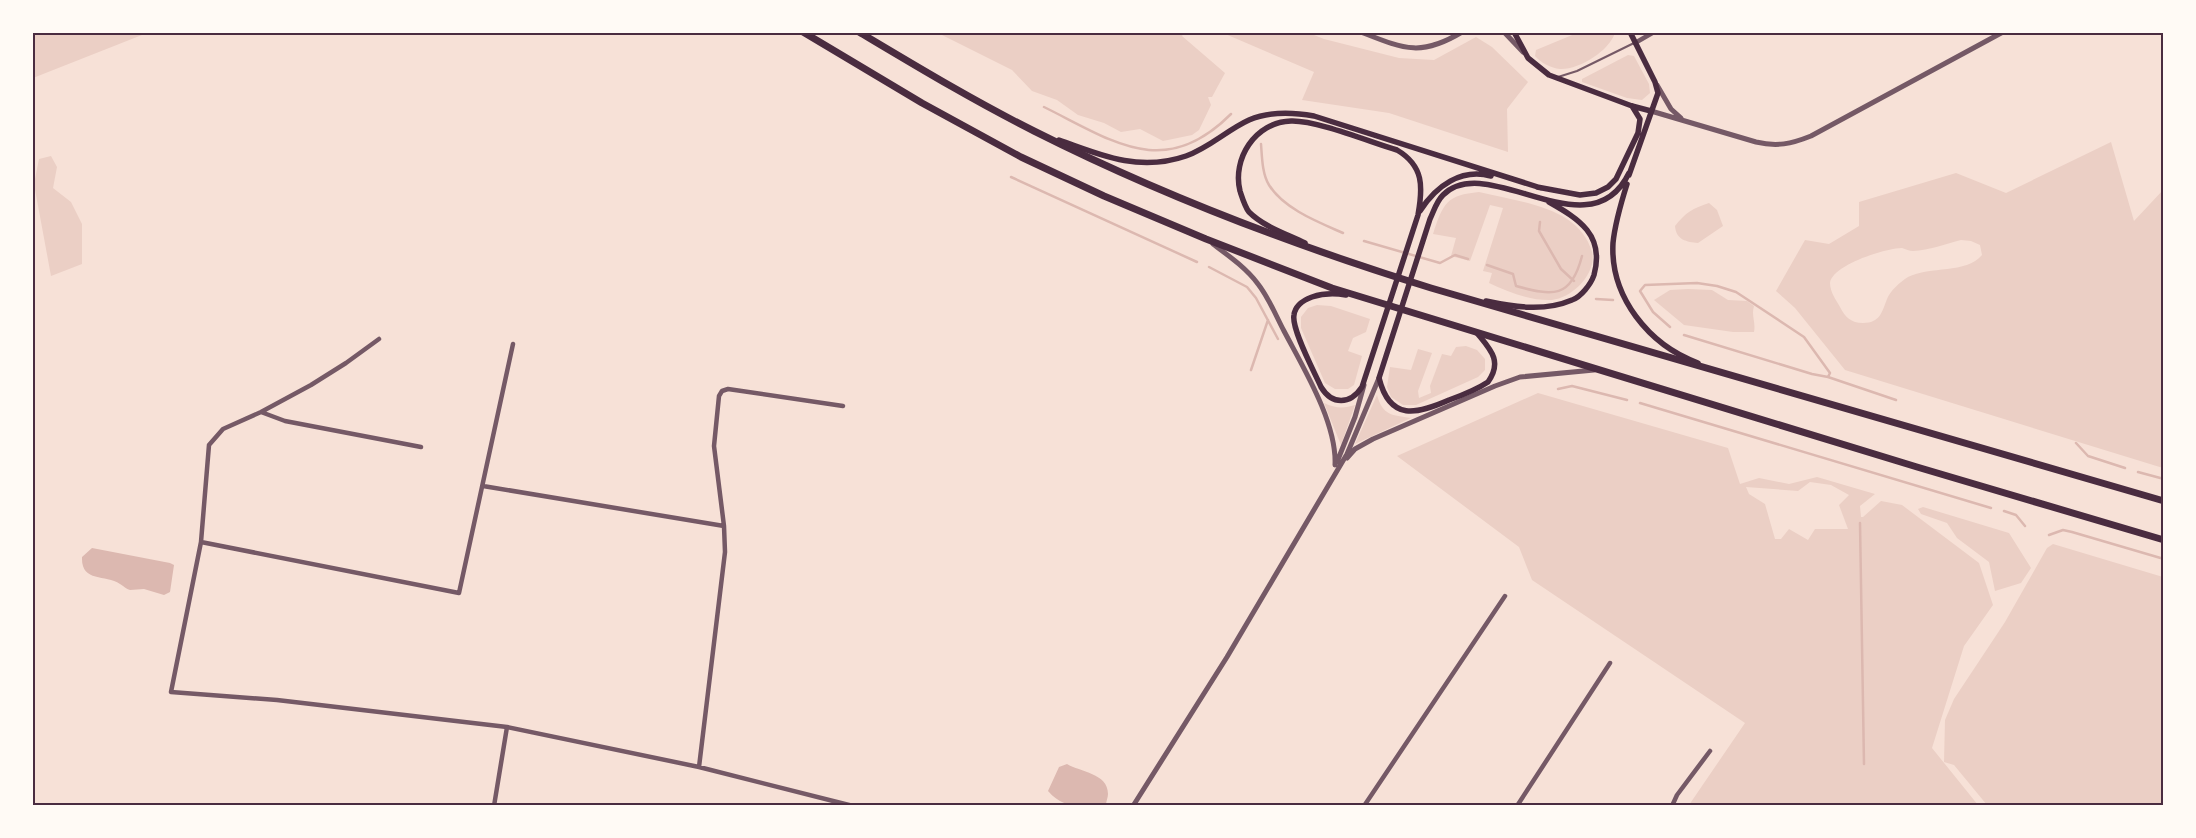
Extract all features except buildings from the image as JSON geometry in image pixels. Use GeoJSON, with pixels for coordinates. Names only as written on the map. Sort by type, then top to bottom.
{"type":"FeatureCollection","features":[{"type":"Feature","properties":{"kind":"highway"},"geometry":{"type":"LineString","coordinates":[[803,32],[922,103],[1020,157],[1104,196],[1206,239],[1332,288],[1596,370],[2164,540]]}},
{"type":"Feature","properties":{"kind":"highway"},"geometry":{"type":"LineString","coordinates":[[858,32],[1034,131],[1188,200],[1342,261],[2164,501]]}},
{"type":"Feature","properties":{"kind":"main road"},"geometry":{"type":"LineString","coordinates":[[1514,32],[1524,52],[1534,64],[1549,75],[1651,112]]}},
{"type":"Feature","properties":{"kind":"main road"},"geometry":{"type":"LineString","coordinates":[[1630,32],[1655,82],[1658,96],[1630,173],[1617,219],[1613,243],[1613,262],[1624,299],[1650,334],[1667,347],[1693,361],[1754,382]]}},
{"type":"Feature","properties":{"kind":"main road"},"geometry":{"type":"LineString","coordinates":[[1418,215],[1430,195],[1440,186],[1454,179],[1469,175],[1487,175],[1540,188],[1580,195],[1596,193],[1608,187],[1616,179],[1638,134],[1640,119],[1632,106]]}},
{"type":"Feature","properties":{"kind":"main road"},"geometry":{"type":"LineString","coordinates":[[1034,131],[1109,159],[1130,163],[1149,163],[1186,156],[1209,145],[1250,120],[1271,114],[1294,112],[1314,116],[1540,188]]}},
{"type":"Feature","properties":{"kind":"main road"},"geometry":{"type":"LineString","coordinates":[[1342,261],[1266,224],[1248,210],[1238,180],[1238,167],[1242,154],[1260,132],[1274,124],[1290,121],[1312,124],[1397,150],[1408,157],[1418,170],[1421,193],[1418,215],[1367,374],[1362,387],[1351,399],[1342,402],[1333,400],[1326,395],[1294,326],[1294,315],[1298,305],[1307,299],[1322,294],[1336,293],[1368,299]]}},
{"type":"Feature","properties":{"kind":"main road"},"geometry":{"type":"LineString","coordinates":[[1477,333],[1490,350],[1496,366],[1494,374],[1488,382],[1427,410],[1415,413],[1395,406],[1387,398],[1379,378],[1436,205],[1443,195],[1453,188],[1469,183],[1483,184],[1545,200],[1583,205],[1600,201],[1618,190],[1630,173]]}},
{"type":"Feature","properties":{"kind":"main road"},"geometry":{"type":"LineString","coordinates":[[1431,288],[1509,306],[1537,308],[1559,305],[1575,300],[1592,280],[1596,267],[1597,253],[1594,241],[1580,221],[1545,200]]}},
{"type":"Feature","properties":{"kind":"street"},"geometry":{"type":"LineString","coordinates":[[1361,32],[1388,43],[1414,49],[1434,46],[1462,32]]}},
{"type":"Feature","properties":{"kind":"street"},"geometry":{"type":"LineString","coordinates":[[1504,32],[1524,52]]}},
{"type":"Feature","properties":{"kind":"street"},"geometry":{"type":"LineString","coordinates":[[1635,43],[1654,32]]}},
{"type":"Feature","properties":{"kind":"street"},"geometry":{"type":"LineString","coordinates":[[1651,112],[1756,142],[1771,145],[1789,144],[1811,136],[2003,32]]}},
{"type":"Feature","properties":{"kind":"street"},"geometry":{"type":"LineString","coordinates":[[1655,82],[1670,108],[1684,120]]}},
{"type":"Feature","properties":{"kind":"street"},"geometry":{"type":"LineString","coordinates":[[1206,239],[1247,271],[1259,285],[1269,302],[1316,391],[1334,441],[1338,466]]}},
{"type":"Feature","properties":{"kind":"street"},"geometry":{"type":"LineString","coordinates":[[379,339],[318,380],[261,412],[223,429],[209,445],[201,542],[171,692],[277,700],[507,727],[698,767],[853,806]]}},
{"type":"Feature","properties":{"kind":"street"},"geometry":{"type":"LineString","coordinates":[[201,542],[459,592],[513,344]]}},
{"type":"Feature","properties":{"kind":"street"},"geometry":{"type":"LineString","coordinates":[[1338,466],[1355,449],[1373,439],[1495,386],[1520,377],[1596,370]]}},
{"type":"Feature","properties":{"kind":"street"},"geometry":{"type":"LineString","coordinates":[[1338,466],[1361,402],[1367,374]]}},
{"type":"Feature","properties":{"kind":"street"},"geometry":{"type":"LineString","coordinates":[[1133,806],[1227,657],[1352,444],[1379,378]]}},
{"type":"Feature","properties":{"kind":"street"},"geometry":{"type":"LineString","coordinates":[[698,767],[724,571],[724,526],[714,446],[719,396],[722,391],[728,389],[843,406]]}},
{"type":"Feature","properties":{"kind":"street"},"geometry":{"type":"LineString","coordinates":[[261,412],[285,421],[422,447]]}},
{"type":"Feature","properties":{"kind":"street"},"geometry":{"type":"LineString","coordinates":[[483,486],[724,526]]}},
{"type":"Feature","properties":{"kind":"street"},"geometry":{"type":"LineString","coordinates":[[1364,806],[1505,596]]}},
{"type":"Feature","properties":{"kind":"street"},"geometry":{"type":"LineString","coordinates":[[1517,806],[1610,663]]}},
{"type":"Feature","properties":{"kind":"street"},"geometry":{"type":"LineString","coordinates":[[494,806],[507,727]]}},
{"type":"Feature","properties":{"kind":"street"},"geometry":{"type":"LineString","coordinates":[[1672,806],[1677,796],[1710,751]]}},
{"type":"Feature","properties":{"kind":"lane"},"geometry":{"type":"LineString","coordinates":[[1549,75],[1559,77],[1568,75],[1635,43]]}},
{"type":"Feature","properties":{"kind":"shaded area"},"geometry":{"type":"Polygon","coordinates":[[[33,32],[147,32],[147,33],[33,78],[33,32]]]}},
{"type":"Feature","properties":{"kind":"shaded area"},"geometry":{"type":"Polygon","coordinates":[[[938,33],[1184,33],[1182,36],[1225,73],[1212,97],[1208,97],[1211,105],[1199,130],[1192,135],[1163,141],[1140,129],[1121,132],[1104,123],[1078,115],[1057,100],[1032,91],[1012,70],[938,33]]]}},
{"type":"Feature","properties":{"kind":"shaded area"},"geometry":{"type":"Polygon","coordinates":[[[1223,33],[1309,33],[1324,39],[1399,58],[1434,60],[1476,37],[1492,47],[1528,82],[1507,109],[1508,152],[1389,113],[1302,100],[1314,72],[1223,33]]]}},
{"type":"Feature","properties":{"kind":"shaded area"},"geometry":{"type":"Polygon","coordinates":[[[1577,33],[1615,33],[1612,40],[1600,53],[1576,66],[1560,69],[1543,63],[1535,56],[1536,50],[1577,33]]]}},
{"type":"Feature","properties":{"kind":"shaded area"},"geometry":{"type":"Polygon","coordinates":[[[1628,55],[1634,56],[1649,84],[1650,93],[1642,100],[1627,98],[1582,82],[1582,79],[1628,55]]]}},
{"type":"Feature","properties":{"kind":"shaded area"},"geometry":{"type":"Polygon","coordinates":[[[2111,142],[2134,221],[2163,190],[2163,468],[1845,370],[1795,308],[1776,291],[1805,240],[1829,244],[1859,226],[1859,202],[1956,173],[2006,193],[2111,142]],[[1961,240],[1919,250],[1912,251],[1902,248],[1873,254],[1849,264],[1833,276],[1830,283],[1832,293],[1849,319],[1859,323],[1869,323],[1880,316],[1890,293],[1908,277],[1967,265],[1975,261],[1982,255],[1980,245],[1971,241],[1961,240]]]}},
{"type":"Feature","properties":{"kind":"shaded area"},"geometry":{"type":"Polygon","coordinates":[[[51,156],[57,167],[53,188],[71,202],[82,224],[82,264],[51,276],[34,184],[39,159],[51,156]]]}},
{"type":"Feature","properties":{"kind":"shaded area"},"geometry":{"type":"Polygon","coordinates":[[[1479,192],[1547,209],[1567,219],[1583,233],[1592,252],[1593,260],[1587,276],[1581,284],[1567,295],[1552,300],[1544,300],[1520,295],[1489,283],[1492,273],[1483,271],[1503,208],[1490,205],[1470,261],[1451,256],[1456,238],[1433,234],[1440,215],[1448,202],[1453,198],[1479,192]]]}},
{"type":"Feature","properties":{"kind":"shaded area"},"geometry":{"type":"Polygon","coordinates":[[[1709,203],[1717,210],[1723,226],[1698,243],[1686,241],[1680,237],[1675,226],[1679,221],[1686,214],[1709,203]]]}},
{"type":"Feature","properties":{"kind":"shaded area"},"geometry":{"type":"Polygon","coordinates":[[[1670,290],[1712,290],[1728,300],[1747,301],[1754,306],[1754,332],[1733,332],[1684,325],[1654,300],[1670,290]]]}},
{"type":"Feature","properties":{"kind":"shaded area"},"geometry":{"type":"Polygon","coordinates":[[[1317,305],[1331,306],[1370,319],[1366,332],[1353,338],[1348,351],[1362,356],[1354,385],[1348,389],[1335,389],[1325,383],[1301,328],[1301,317],[1308,308],[1317,305]]]}},
{"type":"Feature","properties":{"kind":"shaded area"},"geometry":{"type":"Polygon","coordinates":[[[1466,346],[1477,350],[1485,359],[1485,370],[1478,377],[1416,405],[1403,405],[1391,397],[1387,387],[1390,367],[1411,370],[1418,349],[1432,353],[1418,391],[1419,398],[1431,393],[1430,386],[1442,354],[1451,356],[1456,347],[1466,346]]]}},
{"type":"Feature","properties":{"kind":"shaded area"},"geometry":{"type":"Polygon","coordinates":[[[1538,393],[1728,448],[1740,484],[1759,478],[1789,484],[1817,477],[1875,494],[1860,506],[1861,517],[1881,501],[1902,505],[1979,563],[1993,605],[1964,646],[1932,748],[1978,805],[1689,805],[1745,723],[1532,580],[1519,547],[1397,456],[1538,393]],[[1810,482],[1798,491],[1746,487],[1749,494],[1765,504],[1775,539],[1781,539],[1789,529],[1808,540],[1815,529],[1848,529],[1839,505],[1849,495],[1831,485],[1810,482]]]}},
{"type":"Feature","properties":{"kind":"shaded area"},"geometry":{"type":"Polygon","coordinates":[[[1377,395],[1385,411],[1411,418],[1355,444],[1377,395]]]}},
{"type":"Feature","properties":{"kind":"shaded area"},"geometry":{"type":"Polygon","coordinates":[[[1324,403],[1339,407],[1355,405],[1341,445],[1324,403]]]}},
{"type":"Feature","properties":{"kind":"shaded area"},"geometry":{"type":"Polygon","coordinates":[[[1923,507],[2009,533],[2031,568],[2021,583],[1995,591],[1989,562],[1957,538],[1947,523],[1921,514],[1918,509],[1923,507]]]}},
{"type":"Feature","properties":{"kind":"shaded area"},"geometry":{"type":"Polygon","coordinates":[[[2053,544],[2163,577],[2163,805],[1987,805],[1954,765],[1944,762],[1945,720],[1954,699],[2005,622],[2047,548],[2053,544]]]}},
{"type":"Feature","properties":{"kind":"shaded area"},"geometry":{"type":"Polygon","coordinates":[[[92,548],[174,565],[170,592],[164,595],[144,589],[130,590],[114,581],[90,574],[85,571],[82,557],[92,548]]]}},
{"type":"Feature","properties":{"kind":"shaded area"},"geometry":{"type":"Polygon","coordinates":[[[1067,764],[1098,777],[1103,782],[1107,787],[1108,794],[1106,805],[1074,806],[1054,797],[1048,791],[1059,767],[1067,764]]]}},
{"type":"Feature","properties":{"kind":"waterway"},"geometry":{"type":"LineString","coordinates":[[1044,107],[1116,142],[1138,148],[1161,150],[1183,146],[1207,134],[1231,114]]}},
{"type":"Feature","properties":{"kind":"waterway"},"geometry":{"type":"LineString","coordinates":[[1261,144],[1265,176],[1275,194],[1302,214],[1343,233]]}},
{"type":"Feature","properties":{"kind":"waterway"},"geometry":{"type":"LineString","coordinates":[[1011,177],[1197,262]]}},
{"type":"Feature","properties":{"kind":"waterway"},"geometry":{"type":"LineString","coordinates":[[1540,222],[1539,231],[1561,269],[1574,281]]}},
{"type":"Feature","properties":{"kind":"waterway"},"geometry":{"type":"LineString","coordinates":[[1364,241],[1440,263],[1455,255],[1468,259]]}},
{"type":"Feature","properties":{"kind":"waterway"},"geometry":{"type":"LineString","coordinates":[[1487,265],[1513,274],[1516,286],[1540,292],[1550,292],[1559,291],[1566,287],[1578,270],[1582,256]]}},
{"type":"Feature","properties":{"kind":"waterway"},"geometry":{"type":"LineString","coordinates":[[1209,267],[1247,287],[1256,298],[1278,339]]}},
{"type":"Feature","properties":{"kind":"waterway"},"geometry":{"type":"LineString","coordinates":[[1670,327],[1653,312],[1640,291],[1645,285],[1697,283],[1717,286],[1736,292],[1804,337],[1830,373],[1828,377]]}},
{"type":"Feature","properties":{"kind":"waterway"},"geometry":{"type":"LineString","coordinates":[[1596,299],[1613,300]]}},
{"type":"Feature","properties":{"kind":"waterway"},"geometry":{"type":"LineString","coordinates":[[1251,370],[1268,320]]}},
{"type":"Feature","properties":{"kind":"waterway"},"geometry":{"type":"LineString","coordinates":[[1684,335],[1812,374],[1828,377],[1896,400]]}},
{"type":"Feature","properties":{"kind":"waterway"},"geometry":{"type":"LineString","coordinates":[[1558,389],[1572,386],[1627,400]]}},
{"type":"Feature","properties":{"kind":"waterway"},"geometry":{"type":"LineString","coordinates":[[1640,403],[1991,508]]}},
{"type":"Feature","properties":{"kind":"waterway"},"geometry":{"type":"LineString","coordinates":[[2076,443],[2088,456],[2125,468]]}},
{"type":"Feature","properties":{"kind":"waterway"},"geometry":{"type":"LineString","coordinates":[[2138,472],[2164,479]]}},
{"type":"Feature","properties":{"kind":"waterway"},"geometry":{"type":"LineString","coordinates":[[2004,511],[2016,515],[2025,526]]}},
{"type":"Feature","properties":{"kind":"waterway"},"geometry":{"type":"LineString","coordinates":[[1860,523],[1864,764]]}},
{"type":"Feature","properties":{"kind":"waterway"},"geometry":{"type":"LineString","coordinates":[[2049,535],[2063,530],[2164,559]]}}]}
